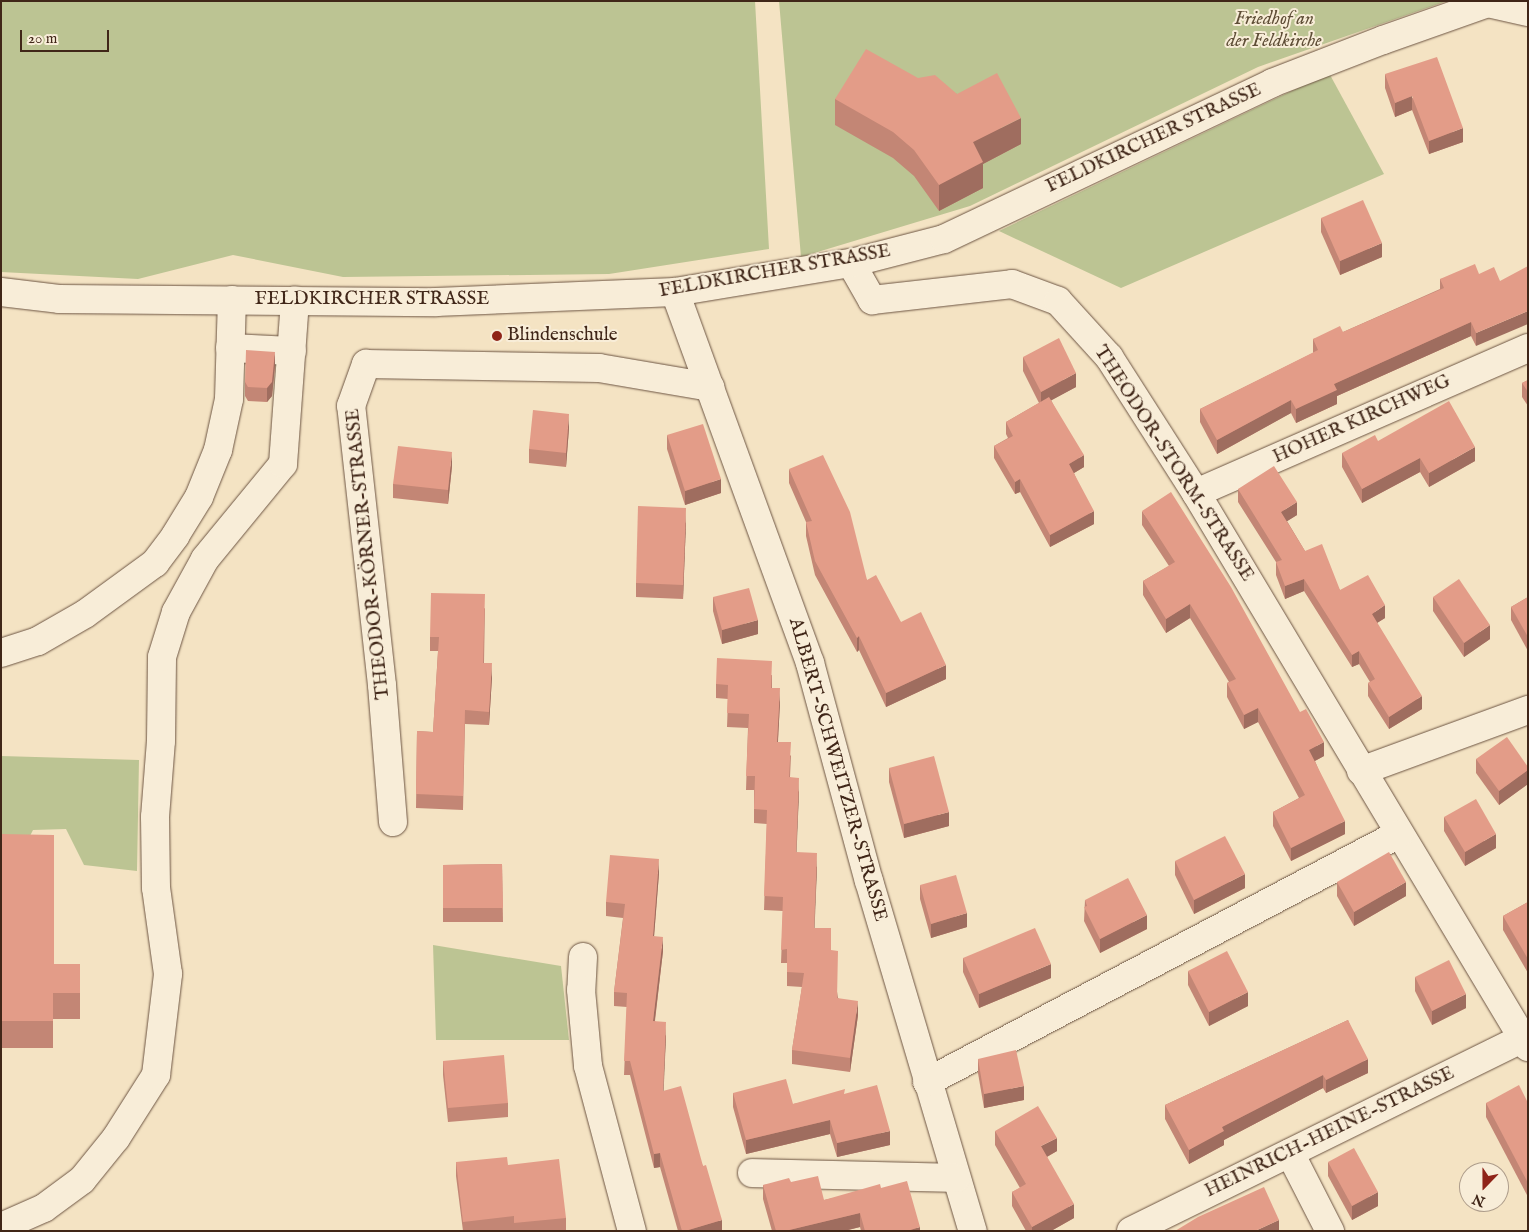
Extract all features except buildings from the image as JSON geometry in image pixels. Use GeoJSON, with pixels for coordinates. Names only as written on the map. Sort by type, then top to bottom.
{"type":"FeatureCollection","features":[{"type":"Feature","properties":{"kind":"street","name":"FELDKIRCHER STRASSE"},"geometry":{"type":"LineString","coordinates":[[1,292],[59,299],[436,302],[675,292],[851,263],[944,239],[1272,83],[1383,40],[1488,3],[1528,12]]}},
{"type":"Feature","properties":{"kind":"street","name":"THEODOR-STORM-STRASSE"},"geometry":{"type":"LineString","coordinates":[[851,263],[872,300],[1012,284],[1058,301],[1109,357],[1196,493],[1399,834],[1526,1040]]}},
{"type":"Feature","properties":{"kind":"street","name":"ALBERT-SCHWEITZER-STRASSE"},"geometry":{"type":"LineString","coordinates":[[675,292],[810,663],[928,1082],[973,1231]]}},
{"type":"Feature","properties":{"kind":"street"},"geometry":{"type":"LineString","coordinates":[[1,653],[38,640],[86,614],[155,563],[199,496],[218,450],[229,399],[232,300]]}},
{"type":"Feature","properties":{"kind":"street"},"geometry":{"type":"LineString","coordinates":[[1,1227],[44,1208],[82,1180],[116,1138],[156,1075],[168,974],[156,888],[155,817],[161,741],[162,657],[176,612],[205,559],[284,464],[295,300]]}},
{"type":"Feature","properties":{"kind":"street"},"geometry":{"type":"LineString","coordinates":[[230,348],[292,351]]}},
{"type":"Feature","properties":{"kind":"street","name":"HOHER KIRCHWEG"},"geometry":{"type":"LineString","coordinates":[[1196,493],[1528,348]]}},
{"type":"Feature","properties":{"kind":"street","name":"THEODOR-KÖRNER-STRASSE"},"geometry":{"type":"LineString","coordinates":[[393,822],[382,685],[351,406],[366,364],[599,368],[710,387]]}},
{"type":"Feature","properties":{"kind":"street"},"geometry":{"type":"LineString","coordinates":[[1362,771],[1528,710]]}},
{"type":"Feature","properties":{"kind":"street"},"geometry":{"type":"LineString","coordinates":[[928,1082],[1399,834]]}},
{"type":"Feature","properties":{"kind":"street"},"geometry":{"type":"LineString","coordinates":[[583,957],[581,990],[588,1066],[632,1231]]}},
{"type":"Feature","properties":{"kind":"street","name":"HEINRICH-HEINE-STRASSE"},"geometry":{"type":"LineString","coordinates":[[1132,1231],[1526,1040]]}},
{"type":"Feature","properties":{"kind":"street"},"geometry":{"type":"LineString","coordinates":[[1290,1153],[1330,1231]]}},
{"type":"Feature","properties":{"kind":"street"},"geometry":{"type":"LineString","coordinates":[[752,1173],[956,1178]]}},
{"type":"Feature","properties":{"kind":"green space"},"geometry":{"type":"Polygon","coordinates":[[[1,1],[755,1],[769,249],[609,274],[343,277],[233,255],[138,279],[1,272],[1,1]]]}},
{"type":"Feature","properties":{"kind":"green space","name":"Friedhof an der Feldkirche"},"geometry":{"type":"Polygon","coordinates":[[[779,1],[1447,1],[1258,67],[970,206],[801,257],[779,1]]]}},
{"type":"Feature","properties":{"kind":"green space"},"geometry":{"type":"Polygon","coordinates":[[[1329,73],[1384,174],[1121,288],[999,231],[1329,73]]]}},
{"type":"Feature","properties":{"kind":"green space"},"geometry":{"type":"Polygon","coordinates":[[[1,756],[139,760],[137,871],[84,865],[66,829],[33,830],[24,848],[1,847],[1,756]]]}},
{"type":"Feature","properties":{"kind":"green space"},"geometry":{"type":"Polygon","coordinates":[[[433,945],[561,966],[569,1040],[436,1040],[433,945]]]}},
{"type":"Feature","properties":{"kind":"place","name":"Blindenschule"},"geometry":{"type":"Point","coordinates":[497,336]}}]}
